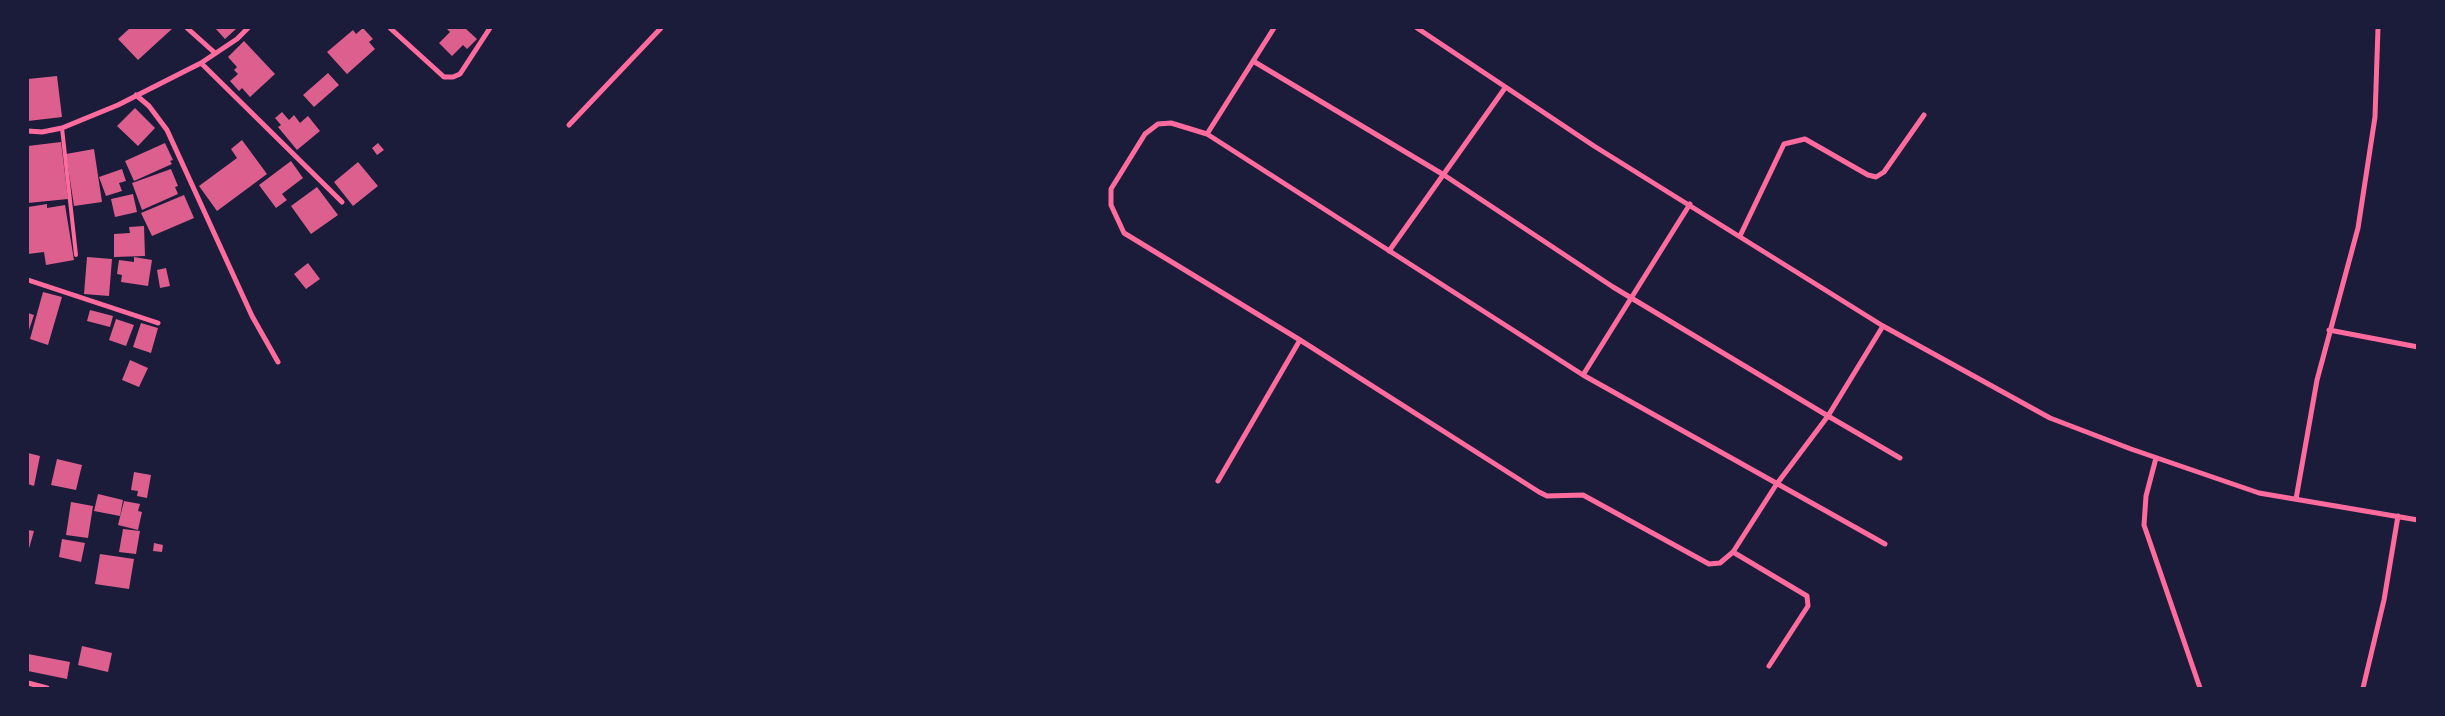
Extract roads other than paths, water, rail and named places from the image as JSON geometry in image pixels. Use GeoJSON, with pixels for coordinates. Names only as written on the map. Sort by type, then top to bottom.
{"type":"FeatureCollection","features":[{"type":"Feature","properties":{"kind":"street"},"geometry":{"type":"LineString","coordinates":[[187,28],[215,53]]}},
{"type":"Feature","properties":{"kind":"street"},"geometry":{"type":"LineString","coordinates":[[28,131],[42,132],[62,128],[136,95],[201,63],[237,39],[248,28]]}},
{"type":"Feature","properties":{"kind":"street"},"geometry":{"type":"LineString","coordinates":[[390,28],[444,77],[453,77],[460,74],[490,28]]}},
{"type":"Feature","properties":{"kind":"street"},"geometry":{"type":"LineString","coordinates":[[569,125],[661,28]]}},
{"type":"Feature","properties":{"kind":"street"},"geometry":{"type":"LineString","coordinates":[[1207,134],[1274,28]]}},
{"type":"Feature","properties":{"kind":"street"},"geometry":{"type":"LineString","coordinates":[[1417,28],[1594,146],[1690,204],[1883,326],[2050,418],[2228,484],[2259,493],[2418,520]]}},
{"type":"Feature","properties":{"kind":"street"},"geometry":{"type":"LineString","coordinates":[[2296,499],[2317,380],[2358,228],[2375,117],[2378,28]]}},
{"type":"Feature","properties":{"kind":"street"},"geometry":{"type":"LineString","coordinates":[[1253,61],[1444,175],[1631,298],[1900,458]]}},
{"type":"Feature","properties":{"kind":"street"},"geometry":{"type":"LineString","coordinates":[[201,63],[342,202]]}},
{"type":"Feature","properties":{"kind":"street"},"geometry":{"type":"LineString","coordinates":[[1389,251],[1505,88]]}},
{"type":"Feature","properties":{"kind":"street"},"geometry":{"type":"LineString","coordinates":[[136,95],[149,106],[167,130],[252,316],[278,362]]}},
{"type":"Feature","properties":{"kind":"street"},"geometry":{"type":"LineString","coordinates":[[1740,236],[1784,144],[1805,139],[1868,175],[1876,177],[1884,172],[1924,115]]}},
{"type":"Feature","properties":{"kind":"street"},"geometry":{"type":"LineString","coordinates":[[1883,326],[1828,416],[1776,485],[1733,552],[1720,563],[1709,564],[1583,495],[1547,496],[1539,492],[1300,340],[1124,233],[1111,205],[1111,189],[1145,134],[1158,124],[1172,123],[1207,134],[1583,376],[1776,485],[1885,544]]}},
{"type":"Feature","properties":{"kind":"street"},"geometry":{"type":"LineString","coordinates":[[1583,376],[1690,204]]}},
{"type":"Feature","properties":{"kind":"street"},"geometry":{"type":"LineString","coordinates":[[28,280],[158,323]]}},
{"type":"Feature","properties":{"kind":"street"},"geometry":{"type":"LineString","coordinates":[[2329,330],[2418,347]]}},
{"type":"Feature","properties":{"kind":"street"},"geometry":{"type":"LineString","coordinates":[[1218,481],[1300,340]]}},
{"type":"Feature","properties":{"kind":"street"},"geometry":{"type":"LineString","coordinates":[[2156,458],[2146,496],[2144,525],[2200,688]]}},
{"type":"Feature","properties":{"kind":"street"},"geometry":{"type":"LineString","coordinates":[[2363,688],[2384,600],[2398,516]]}},
{"type":"Feature","properties":{"kind":"street"},"geometry":{"type":"LineString","coordinates":[[1733,552],[1807,596],[1808,606],[1769,666]]}},
{"type":"Feature","properties":{"kind":"street"},"geometry":{"type":"LineString","coordinates":[[28,683],[48,688]]}},
{"type":"Feature","properties":{"kind":"lane"},"geometry":{"type":"LineString","coordinates":[[62,128],[76,255]]}}]}
